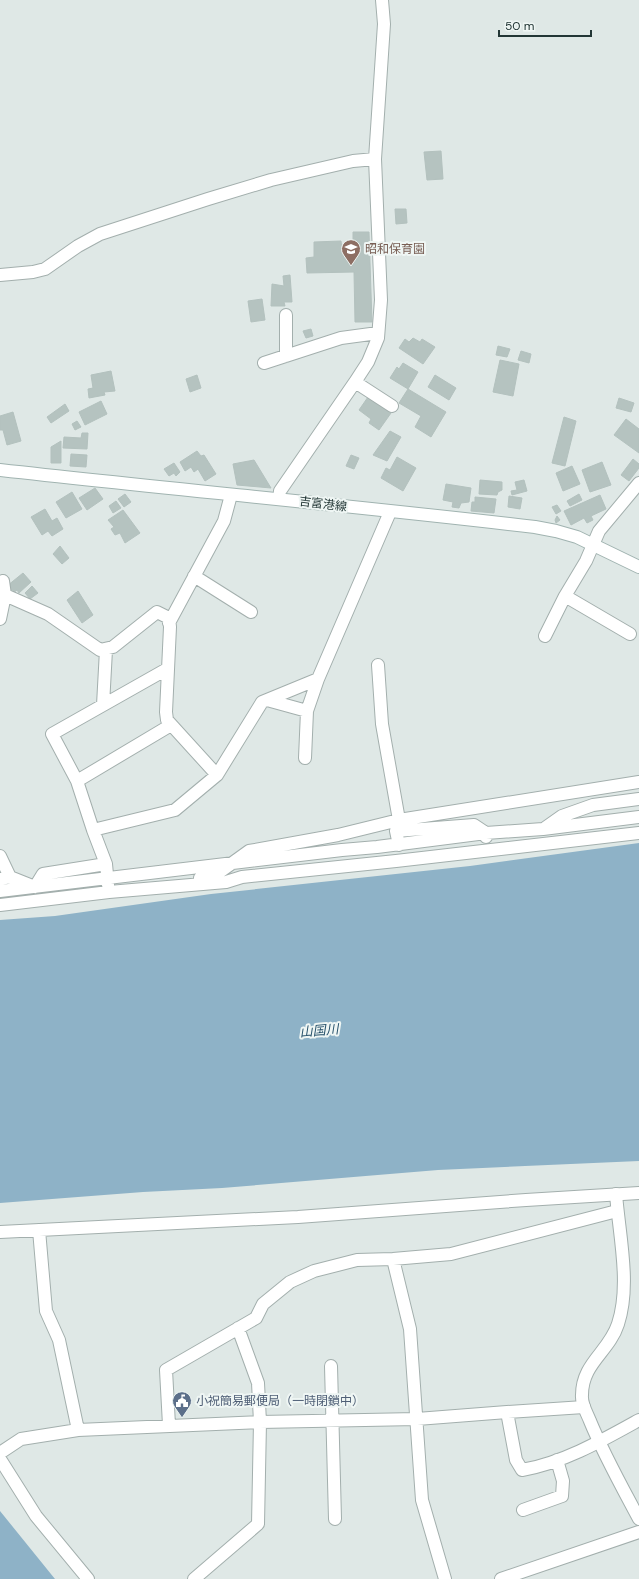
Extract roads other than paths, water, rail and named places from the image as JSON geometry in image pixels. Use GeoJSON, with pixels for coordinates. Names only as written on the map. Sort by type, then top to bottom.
{"type":"FeatureCollection","features":[{"type":"Feature","properties":{"kind":"street"},"geometry":{"type":"LineString","coordinates":[[279,499],[280,491],[368,362],[375,347],[378,333],[381,300],[375,159],[384,24],[382,0]]}},
{"type":"Feature","properties":{"kind":"street"},"geometry":{"type":"LineString","coordinates":[[0,275],[33,272],[45,269],[78,246],[110,229],[271,180],[346,162],[375,159]]}},
{"type":"Feature","properties":{"kind":"street"},"geometry":{"type":"LineString","coordinates":[[286,315],[286,356]]}},
{"type":"Feature","properties":{"kind":"street"},"geometry":{"type":"LineString","coordinates":[[264,363],[341,338],[378,333]]}},
{"type":"Feature","properties":{"kind":"street"},"geometry":{"type":"LineString","coordinates":[[355,382],[392,406]]}},
{"type":"Feature","properties":{"kind":"street","name":"吉富港線"},"geometry":{"type":"LineString","coordinates":[[0,470],[535,527],[563,533],[594,544],[639,567]]}},
{"type":"Feature","properties":{"kind":"street"},"geometry":{"type":"LineString","coordinates":[[545,636],[565,596],[586,561],[599,531],[639,483]]}},
{"type":"Feature","properties":{"kind":"street"},"geometry":{"type":"LineString","coordinates":[[169,623],[224,521],[231,495]]}},
{"type":"Feature","properties":{"kind":"street"},"geometry":{"type":"LineString","coordinates":[[305,758],[307,712],[318,679],[390,512]]}},
{"type":"Feature","properties":{"kind":"street"},"geometry":{"type":"LineString","coordinates":[[194,576],[251,612]]}},
{"type":"Feature","properties":{"kind":"street"},"geometry":{"type":"LineString","coordinates":[[0,619],[5,595],[3,581]]}},
{"type":"Feature","properties":{"kind":"street"},"geometry":{"type":"LineString","coordinates":[[5,595],[48,614],[100,650],[106,650],[113,647],[157,612],[169,618],[167,720],[217,775]]}},
{"type":"Feature","properties":{"kind":"street"},"geometry":{"type":"LineString","coordinates":[[565,596],[630,634]]}},
{"type":"Feature","properties":{"kind":"street"},"geometry":{"type":"LineString","coordinates":[[103,706],[106,650]]}},
{"type":"Feature","properties":{"kind":"street"},"geometry":{"type":"LineString","coordinates":[[378,665],[382,724],[398,825],[396,853]]}},
{"type":"Feature","properties":{"kind":"street"},"geometry":{"type":"LineString","coordinates":[[109,892],[106,864],[77,782],[52,734],[167,669]]}},
{"type":"Feature","properties":{"kind":"street"},"geometry":{"type":"LineString","coordinates":[[93,830],[176,810],[217,775],[262,702],[318,679]]}},
{"type":"Feature","properties":{"kind":"street"},"geometry":{"type":"LineString","coordinates":[[267,700],[307,712]]}},
{"type":"Feature","properties":{"kind":"street"},"geometry":{"type":"LineString","coordinates":[[77,782],[171,725]]}},
{"type":"Feature","properties":{"kind":"street"},"geometry":{"type":"LineString","coordinates":[[152,888],[217,874],[249,850],[639,782]]}},
{"type":"Feature","properties":{"kind":"street"},"geometry":{"type":"LineString","coordinates":[[619,786],[626,818]]}},
{"type":"Feature","properties":{"kind":"street"},"geometry":{"type":"LineString","coordinates":[[544,829],[562,816],[593,805],[639,799]]}},
{"type":"Feature","properties":{"kind":"street"},"geometry":{"type":"LineString","coordinates":[[0,905],[109,892],[226,882],[242,877],[396,853],[486,833],[593,824],[639,816]]}},
{"type":"Feature","properties":{"kind":"street"},"geometry":{"type":"LineString","coordinates":[[593,824],[609,828],[639,826]]}},
{"type":"Feature","properties":{"kind":"street"},"geometry":{"type":"LineString","coordinates":[[593,824],[599,838]]}},
{"type":"Feature","properties":{"kind":"street"},"geometry":{"type":"LineString","coordinates":[[398,825],[474,825],[486,833]]}},
{"type":"Feature","properties":{"kind":"street"},"geometry":{"type":"LineString","coordinates":[[481,851],[486,833]]}},
{"type":"Feature","properties":{"kind":"street"},"geometry":{"type":"LineString","coordinates":[[0,891],[342,850],[377,847],[396,853],[481,851],[639,833]]}},
{"type":"Feature","properties":{"kind":"street"},"geometry":{"type":"LineString","coordinates":[[0,856],[5,878],[35,887]]}},
{"type":"Feature","properties":{"kind":"street"},"geometry":{"type":"LineString","coordinates":[[37,901],[35,887],[43,874],[106,864]]}},
{"type":"Feature","properties":{"kind":"street"},"geometry":{"type":"LineString","coordinates":[[0,1232],[298,1217],[639,1193]]}},
{"type":"Feature","properties":{"kind":"street"},"geometry":{"type":"LineString","coordinates":[[616,1194],[624,1282],[623,1306],[618,1326],[605,1349],[589,1367],[582,1388],[582,1396],[584,1407],[598,1442],[639,1519]]}},
{"type":"Feature","properties":{"kind":"street"},"geometry":{"type":"LineString","coordinates":[[169,1425],[166,1370],[256,1318],[263,1304],[290,1282],[314,1271],[357,1260],[393,1259],[451,1254],[617,1211]]}},
{"type":"Feature","properties":{"kind":"street"},"geometry":{"type":"LineString","coordinates":[[39,1230],[46,1311],[59,1340],[78,1430]]}},
{"type":"Feature","properties":{"kind":"street"},"geometry":{"type":"LineString","coordinates":[[393,1259],[410,1329],[422,1500],[445,1579]]}},
{"type":"Feature","properties":{"kind":"street"},"geometry":{"type":"LineString","coordinates":[[194,1579],[258,1524],[260,1422],[258,1383],[238,1328]]}},
{"type":"Feature","properties":{"kind":"street"},"geometry":{"type":"LineString","coordinates":[[331,1366],[335,1519]]}},
{"type":"Feature","properties":{"kind":"street"},"geometry":{"type":"LineString","coordinates":[[0,1453],[21,1439],[78,1430],[260,1422],[417,1419],[584,1407]]}},
{"type":"Feature","properties":{"kind":"street"},"geometry":{"type":"LineString","coordinates":[[507,1412],[516,1460],[522,1470],[540,1467],[557,1460],[598,1442],[639,1420]]}},
{"type":"Feature","properties":{"kind":"street"},"geometry":{"type":"LineString","coordinates":[[0,1459],[36,1516],[88,1579]]}},
{"type":"Feature","properties":{"kind":"street"},"geometry":{"type":"LineString","coordinates":[[523,1510],[562,1496],[563,1481],[557,1460]]}},
{"type":"Feature","properties":{"kind":"street"},"geometry":{"type":"LineString","coordinates":[[501,1579],[639,1532]]}},
{"type":"Feature","properties":{"kind":"water","name":"山国川"},"geometry":{"type":"Polygon","coordinates":[[[639,843],[639,1161],[438,1170],[222,1188],[143,1192],[0,1203],[0,920],[55,916],[211,894],[470,866],[639,843]]]}},
{"type":"Feature","properties":{"kind":"water"},"geometry":{"type":"Polygon","coordinates":[[[0,1511],[55,1579],[0,1579],[0,1511]]]}},
{"type":"Feature","properties":{"kind":"place","name":"昭和保育園"},"geometry":{"type":"Point","coordinates":[351,266]}},
{"type":"Feature","properties":{"kind":"place","name":"小祝簡易郵便局（一時閉鎖中）"},"geometry":{"type":"Point","coordinates":[182,1418]}}]}
